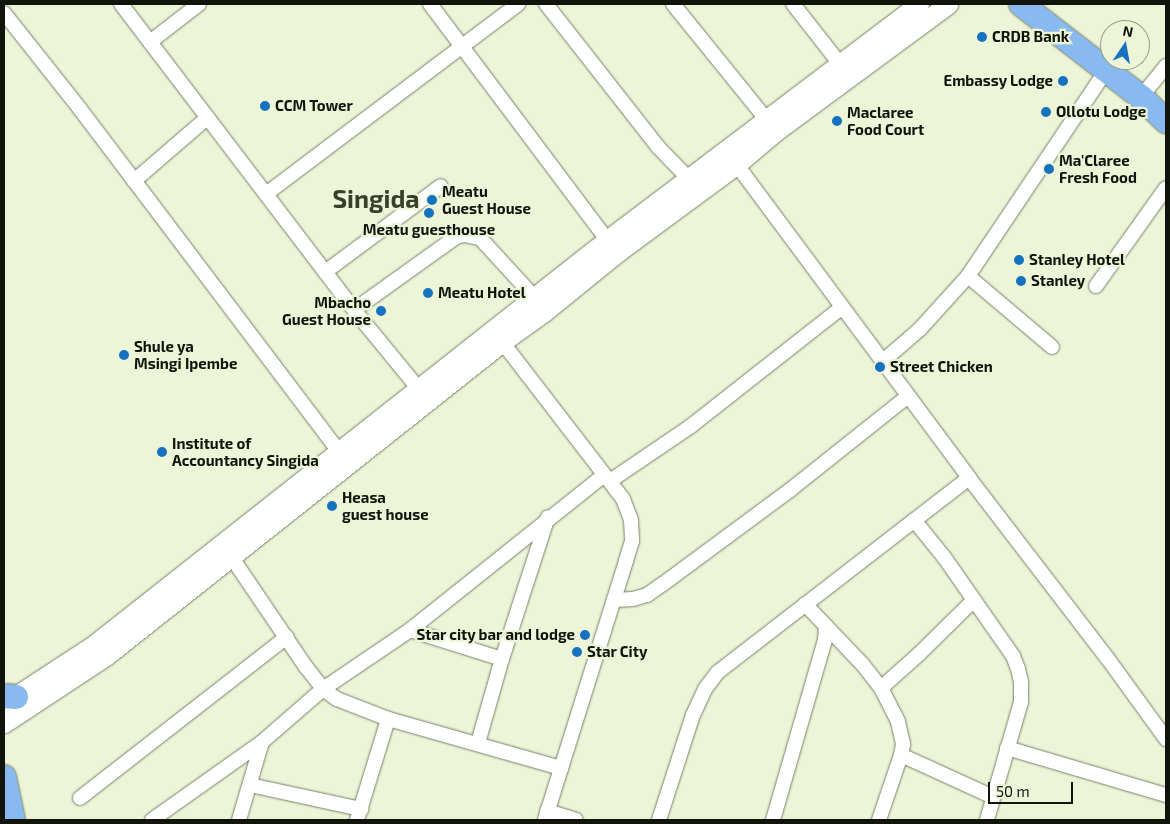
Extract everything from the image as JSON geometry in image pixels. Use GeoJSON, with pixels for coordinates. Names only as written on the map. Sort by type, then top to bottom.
{"type":"FeatureCollection","features":[{"type":"Feature","properties":{"kind":"highway"},"geometry":{"type":"LineString","coordinates":[[1021,4],[1157,111]]}},
{"type":"Feature","properties":{"kind":"highway"},"geometry":{"type":"LineString","coordinates":[[4,777],[13,820]]}},
{"type":"Feature","properties":{"kind":"main road"},"geometry":{"type":"LineString","coordinates":[[8,699],[95,644],[227,551],[497,336],[534,297],[689,179],[732,158],[776,131],[948,4]]}},
{"type":"Feature","properties":{"kind":"main road"},"geometry":{"type":"LineString","coordinates":[[4,723],[107,655],[339,451],[418,388],[497,336],[544,312],[732,158],[767,120],[914,5]]}},
{"type":"Feature","properties":{"kind":"street"},"geometry":{"type":"LineString","coordinates":[[121,4],[354,310],[418,388]]}},
{"type":"Feature","properties":{"kind":"street"},"geometry":{"type":"LineString","coordinates":[[150,42],[199,4]]}},
{"type":"Feature","properties":{"kind":"street"},"geometry":{"type":"LineString","coordinates":[[430,4],[607,240]]}},
{"type":"Feature","properties":{"kind":"street"},"geometry":{"type":"LineString","coordinates":[[266,194],[518,4]]}},
{"type":"Feature","properties":{"kind":"street"},"geometry":{"type":"LineString","coordinates":[[546,4],[659,148],[689,179]]}},
{"type":"Feature","properties":{"kind":"street"},"geometry":{"type":"LineString","coordinates":[[673,4],[767,120]]}},
{"type":"Feature","properties":{"kind":"street"},"geometry":{"type":"LineString","coordinates":[[793,4],[840,64]]}},
{"type":"Feature","properties":{"kind":"street"},"geometry":{"type":"LineString","coordinates":[[4,13],[339,451]]}},
{"type":"Feature","properties":{"kind":"street"},"geometry":{"type":"LineString","coordinates":[[1157,111],[1166,66]]}},
{"type":"Feature","properties":{"kind":"street"},"geometry":{"type":"LineString","coordinates":[[883,361],[920,329],[968,276],[1106,71]]}},
{"type":"Feature","properties":{"kind":"street"},"geometry":{"type":"LineString","coordinates":[[134,181],[207,118]]}},
{"type":"Feature","properties":{"kind":"street"},"geometry":{"type":"LineString","coordinates":[[732,158],[969,478],[1113,665],[1166,739]]}},
{"type":"Feature","properties":{"kind":"street"},"geometry":{"type":"LineString","coordinates":[[325,272],[441,186]]}},
{"type":"Feature","properties":{"kind":"street"},"geometry":{"type":"LineString","coordinates":[[1096,286],[1166,188]]}},
{"type":"Feature","properties":{"kind":"street"},"geometry":{"type":"LineString","coordinates":[[354,310],[456,237],[464,234],[480,238],[534,297]]}},
{"type":"Feature","properties":{"kind":"street"},"geometry":{"type":"LineString","coordinates":[[968,276],[1052,346]]}},
{"type":"Feature","properties":{"kind":"street"},"geometry":{"type":"LineString","coordinates":[[152,820],[262,742],[323,689],[410,630],[548,517],[691,426],[842,307]]}},
{"type":"Feature","properties":{"kind":"street"},"geometry":{"type":"LineString","coordinates":[[497,336],[623,499],[631,520],[632,541],[546,816],[576,820]]}},
{"type":"Feature","properties":{"kind":"street"},"geometry":{"type":"LineString","coordinates":[[614,600],[633,599],[647,595],[663,584],[790,490],[908,396]]}},
{"type":"Feature","properties":{"kind":"street"},"geometry":{"type":"LineString","coordinates":[[659,820],[693,715],[705,689],[718,672],[969,478]]}},
{"type":"Feature","properties":{"kind":"street"},"geometry":{"type":"LineString","coordinates":[[478,743],[502,659],[548,517]]}},
{"type":"Feature","properties":{"kind":"street"},"geometry":{"type":"LineString","coordinates":[[914,520],[944,557],[1013,656],[1021,682],[1021,702],[987,820]]}},
{"type":"Feature","properties":{"kind":"street"},"geometry":{"type":"LineString","coordinates":[[227,551],[323,689],[353,706],[388,719],[561,768]]}},
{"type":"Feature","properties":{"kind":"street"},"geometry":{"type":"LineString","coordinates":[[881,688],[974,600]]}},
{"type":"Feature","properties":{"kind":"street"},"geometry":{"type":"LineString","coordinates":[[805,604],[863,665],[881,688],[898,722],[903,744],[901,755],[879,820]]}},
{"type":"Feature","properties":{"kind":"street"},"geometry":{"type":"LineString","coordinates":[[773,820],[825,640],[826,626]]}},
{"type":"Feature","properties":{"kind":"street"},"geometry":{"type":"LineString","coordinates":[[410,630],[502,659]]}},
{"type":"Feature","properties":{"kind":"street"},"geometry":{"type":"LineString","coordinates":[[80,798],[287,637]]}},
{"type":"Feature","properties":{"kind":"street"},"geometry":{"type":"LineString","coordinates":[[250,786],[359,814],[388,719]]}},
{"type":"Feature","properties":{"kind":"street"},"geometry":{"type":"LineString","coordinates":[[239,820],[262,742]]}},
{"type":"Feature","properties":{"kind":"street"},"geometry":{"type":"LineString","coordinates":[[1007,748],[1166,796]]}},
{"type":"Feature","properties":{"kind":"street"},"geometry":{"type":"LineString","coordinates":[[901,755],[994,797]]}},
{"type":"Feature","properties":{"kind":"place","name":"CRDB Bank"},"geometry":{"type":"Point","coordinates":[982,37]}},
{"type":"Feature","properties":{"kind":"place","name":"Embassy Lodge"},"geometry":{"type":"Point","coordinates":[1063,81]}},
{"type":"Feature","properties":{"kind":"place","name":"CCM Tower"},"geometry":{"type":"Point","coordinates":[265,106]}},
{"type":"Feature","properties":{"kind":"place","name":"Ollotu Lodge"},"geometry":{"type":"Point","coordinates":[1046,112]}},
{"type":"Feature","properties":{"kind":"place","name":"Maclaree Food Court"},"geometry":{"type":"Point","coordinates":[837,121]}},
{"type":"Feature","properties":{"kind":"place","name":"Ma'Claree Fresh Food"},"geometry":{"type":"Point","coordinates":[1049,169]}},
{"type":"Feature","properties":{"kind":"place","name":"Meatu Guest House"},"geometry":{"type":"Point","coordinates":[432,200]}},
{"type":"Feature","properties":{"kind":"place","name":"Meatu guesthouse"},"geometry":{"type":"Point","coordinates":[429,213]}},
{"type":"Feature","properties":{"kind":"place","name":"Stanley Hotel"},"geometry":{"type":"Point","coordinates":[1019,260]}},
{"type":"Feature","properties":{"kind":"place","name":"Stanley"},"geometry":{"type":"Point","coordinates":[1021,281]}},
{"type":"Feature","properties":{"kind":"place","name":"Meatu Hotel"},"geometry":{"type":"Point","coordinates":[428,293]}},
{"type":"Feature","properties":{"kind":"place","name":"Mbacho Guest House"},"geometry":{"type":"Point","coordinates":[381,311]}},
{"type":"Feature","properties":{"kind":"place","name":"Shule ya Msingi Ipembe"},"geometry":{"type":"Point","coordinates":[124,355]}},
{"type":"Feature","properties":{"kind":"place","name":"Street Chicken"},"geometry":{"type":"Point","coordinates":[880,367]}},
{"type":"Feature","properties":{"kind":"place","name":"Institute of Accountancy Singida"},"geometry":{"type":"Point","coordinates":[162,452]}},
{"type":"Feature","properties":{"kind":"place","name":"Heasa guest house"},"geometry":{"type":"Point","coordinates":[332,506]}},
{"type":"Feature","properties":{"kind":"place","name":"Star city bar and lodge"},"geometry":{"type":"Point","coordinates":[585,635]}},
{"type":"Feature","properties":{"kind":"place","name":"Star City"},"geometry":{"type":"Point","coordinates":[577,652]}},
{"type":"Feature","properties":{"kind":"district","name":"Singida"},"geometry":{"type":"Point","coordinates":[376,198]}}]}
